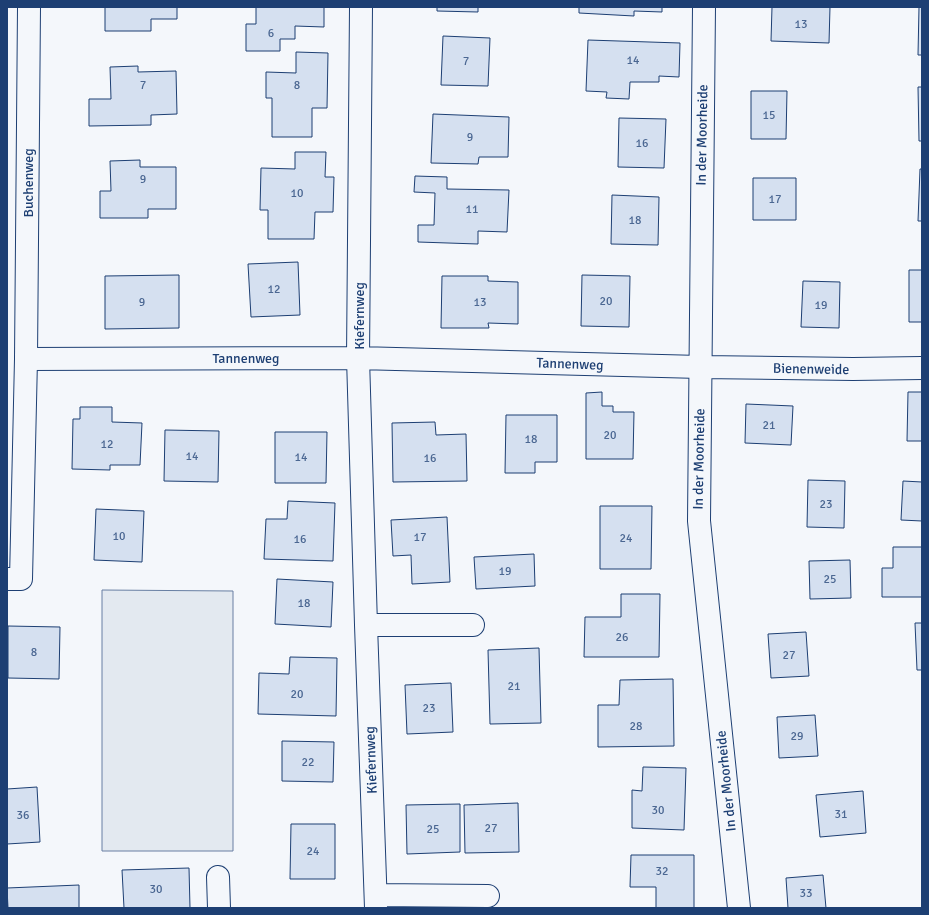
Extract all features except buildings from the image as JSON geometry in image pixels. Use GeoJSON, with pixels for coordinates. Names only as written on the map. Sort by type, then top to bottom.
{"type":"FeatureCollection","features":[{"type":"Feature","properties":{"kind":"street","name":"Buchenweg"},"geometry":{"type":"LineString","coordinates":[[26,359],[29,7]]}},
{"type":"Feature","properties":{"kind":"street","name":"Kiefernweg"},"geometry":{"type":"LineString","coordinates":[[361,7],[358,358],[376,902],[488,896]]}},
{"type":"Feature","properties":{"kind":"street","name":"In der Moorheide"},"geometry":{"type":"LineString","coordinates":[[704,7],[699,521],[739,908]]}},
{"type":"Feature","properties":{"kind":"street","name":"Tannenweg"},"geometry":{"type":"LineString","coordinates":[[26,359],[358,358],[700,367]]}},
{"type":"Feature","properties":{"kind":"street"},"geometry":{"type":"LineString","coordinates":[[7,579],[21,579],[26,359]]}},
{"type":"Feature","properties":{"kind":"street","name":"Bienenweide"},"geometry":{"type":"LineString","coordinates":[[700,367],[853,369],[922,368]]}},
{"type":"Feature","properties":{"kind":"street"},"geometry":{"type":"LineString","coordinates":[[366,625],[474,625]]}},
{"type":"Feature","properties":{"kind":"street"},"geometry":{"type":"LineString","coordinates":[[218,877],[219,908]]}},
{"type":"Feature","properties":{"kind":"shaded area"},"geometry":{"type":"Polygon","coordinates":[[[102,590],[233,591],[233,851],[102,851],[102,590]]]}}]}
